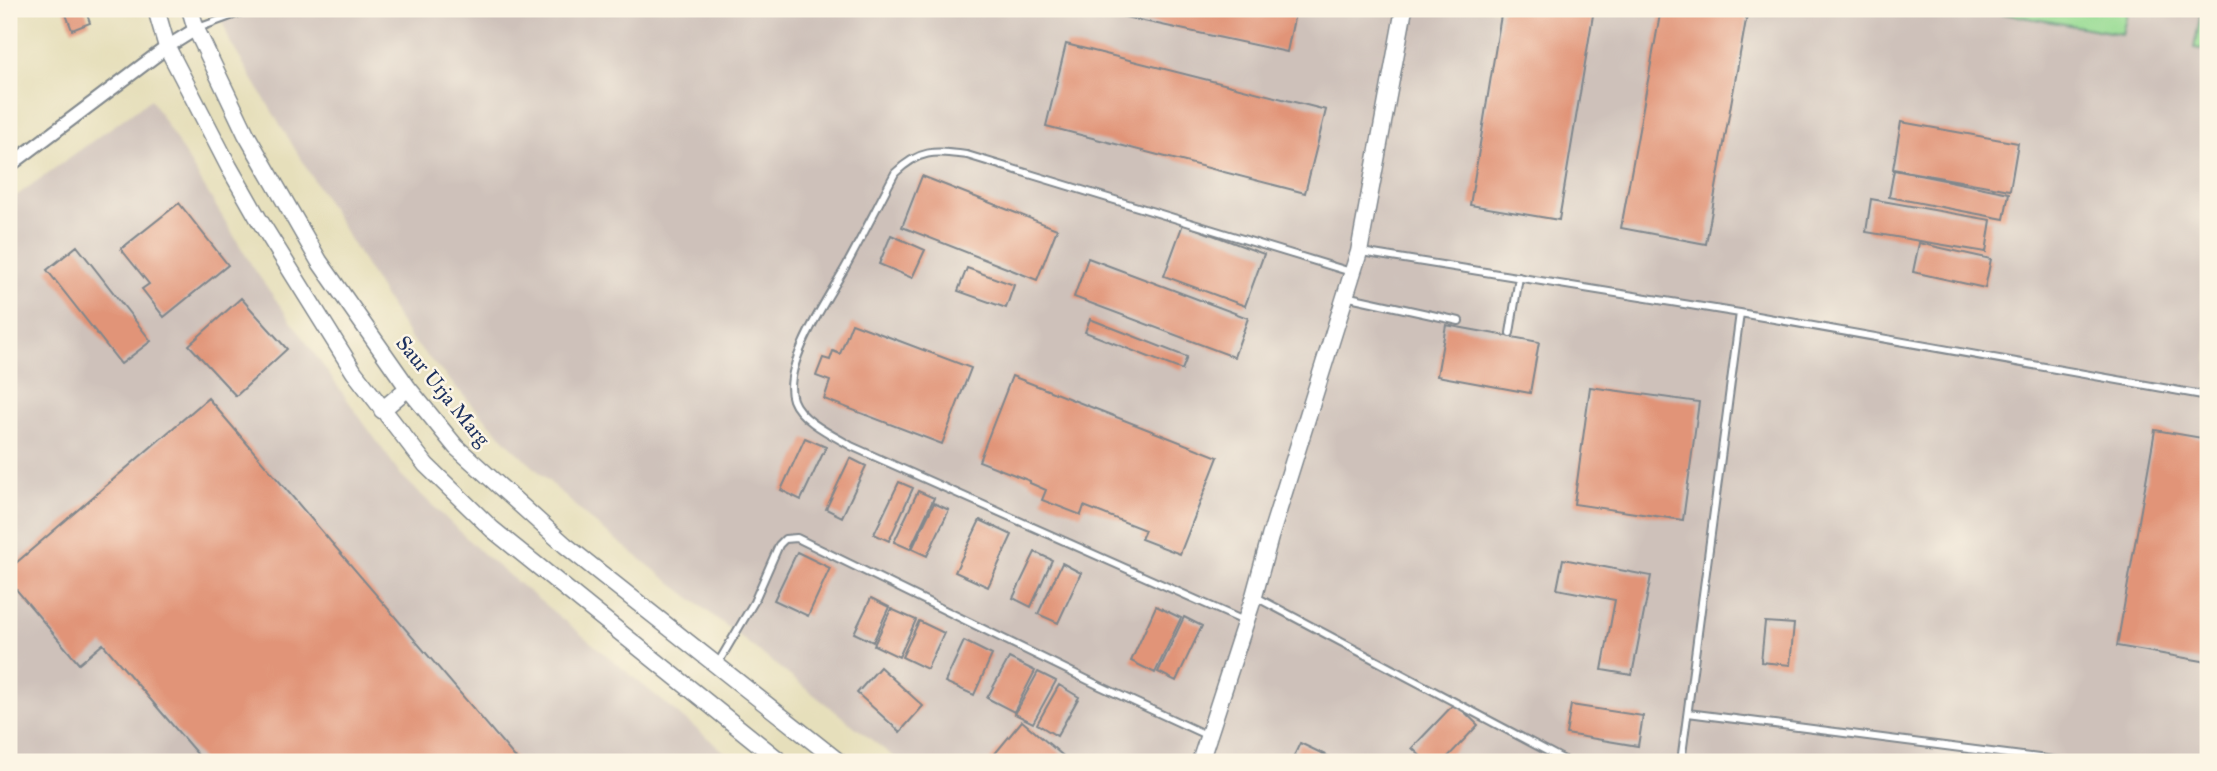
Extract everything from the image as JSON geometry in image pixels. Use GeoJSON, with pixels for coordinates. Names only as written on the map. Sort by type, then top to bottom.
{"type":"FeatureCollection","features":[{"type":"Feature","properties":{"kind":"street"},"geometry":{"type":"LineString","coordinates":[[156,9],[167,47],[258,218],[326,329],[382,410],[426,464],[492,529],[781,762]]}},
{"type":"Feature","properties":{"kind":"street","name":"Saur Urja Marg"},"geometry":{"type":"LineString","coordinates":[[190,9],[196,29],[246,134],[319,261],[408,388],[457,447],[565,545],[839,762]]}},
{"type":"Feature","properties":{"kind":"street"},"geometry":{"type":"LineString","coordinates":[[1200,762],[1246,622],[1359,252],[1405,9]]}},
{"type":"Feature","properties":{"kind":"street"},"geometry":{"type":"LineString","coordinates":[[9,166],[167,47],[196,29]]}},
{"type":"Feature","properties":{"kind":"street"},"geometry":{"type":"LineString","coordinates":[[382,410],[408,388]]}},
{"type":"Feature","properties":{"kind":"lane"},"geometry":{"type":"LineString","coordinates":[[196,29],[250,9]]}},
{"type":"Feature","properties":{"kind":"lane"},"geometry":{"type":"LineString","coordinates":[[1246,622],[851,446],[825,431],[794,404],[790,391],[791,377],[822,303],[844,270],[895,173],[920,154],[937,152],[967,155],[1353,272]]}},
{"type":"Feature","properties":{"kind":"lane"},"geometry":{"type":"LineString","coordinates":[[1359,252],[1740,313],[2208,396]]}},
{"type":"Feature","properties":{"kind":"lane"},"geometry":{"type":"LineString","coordinates":[[1510,333],[1519,277]]}},
{"type":"Feature","properties":{"kind":"lane"},"geometry":{"type":"LineString","coordinates":[[1345,296],[1460,321]]}},
{"type":"Feature","properties":{"kind":"lane"},"geometry":{"type":"LineString","coordinates":[[1682,762],[1740,313]]}},
{"type":"Feature","properties":{"kind":"lane"},"geometry":{"type":"LineString","coordinates":[[717,665],[754,602],[779,545],[785,539],[797,538],[1208,736]]}},
{"type":"Feature","properties":{"kind":"lane"},"geometry":{"type":"LineString","coordinates":[[1254,596],[1568,762]]}},
{"type":"Feature","properties":{"kind":"lane"},"geometry":{"type":"LineString","coordinates":[[1688,713],[2062,761]]}},
{"type":"Feature","properties":{"kind":"shaded area"},"geometry":{"type":"Polygon","coordinates":[[[218,9],[2208,9],[2208,762],[900,762],[588,518],[507,442],[409,337],[230,42],[218,9]]]}},
{"type":"Feature","properties":{"kind":"shaded area"},"geometry":{"type":"Polygon","coordinates":[[[151,99],[254,269],[401,475],[484,555],[737,762],[9,762],[9,201],[151,99]]]}},
{"type":"Feature","properties":{"kind":"green space"},"geometry":{"type":"Polygon","coordinates":[[[1976,9],[2128,9],[2122,34],[1976,9]]]}},
{"type":"Feature","properties":{"kind":"green space"},"geometry":{"type":"Polygon","coordinates":[[[2202,9],[2208,9],[2208,50],[2194,48],[2202,9]]]}},
{"type":"Feature","properties":{"kind":"building"},"geometry":{"type":"Polygon","coordinates":[[[64,9],[85,9],[90,23],[72,30],[64,9]]]}},
{"type":"Feature","properties":{"kind":"building"},"geometry":{"type":"Polygon","coordinates":[[[1088,9],[1296,9],[1287,52],[1088,9]]]}},
{"type":"Feature","properties":{"kind":"building"},"geometry":{"type":"Polygon","coordinates":[[[1502,9],[1594,9],[1559,220],[1470,205],[1502,9]]]}},
{"type":"Feature","properties":{"kind":"building"},"geometry":{"type":"Polygon","coordinates":[[[1661,9],[1748,9],[1706,244],[1621,228],[1661,9]]]}},
{"type":"Feature","properties":{"kind":"building"},"geometry":{"type":"Polygon","coordinates":[[[1066,44],[1326,110],[1305,193],[1046,126],[1066,44]]]}},
{"type":"Feature","properties":{"kind":"building"},"geometry":{"type":"Polygon","coordinates":[[[1901,122],[2018,143],[2010,190],[1893,169],[1901,122]]]}},
{"type":"Feature","properties":{"kind":"building"},"geometry":{"type":"Polygon","coordinates":[[[1894,170],[2009,193],[2004,219],[1889,197],[1894,170]]]}},
{"type":"Feature","properties":{"kind":"building"},"geometry":{"type":"Polygon","coordinates":[[[922,176],[1057,229],[1037,280],[902,227],[922,176]]]}},
{"type":"Feature","properties":{"kind":"building"},"geometry":{"type":"Polygon","coordinates":[[[1871,199],[1991,220],[1986,252],[1866,232],[1871,199]]]}},
{"type":"Feature","properties":{"kind":"building"},"geometry":{"type":"Polygon","coordinates":[[[179,203],[228,265],[164,317],[142,289],[149,284],[121,249],[179,203]]]}},
{"type":"Feature","properties":{"kind":"building"},"geometry":{"type":"Polygon","coordinates":[[[1183,224],[1264,254],[1245,306],[1164,276],[1183,224]]]}},
{"type":"Feature","properties":{"kind":"building"},"geometry":{"type":"Polygon","coordinates":[[[891,235],[925,250],[912,278],[879,264],[891,235]]]}},
{"type":"Feature","properties":{"kind":"building"},"geometry":{"type":"Polygon","coordinates":[[[1919,243],[1991,259],[1985,288],[1913,272],[1919,243]]]}},
{"type":"Feature","properties":{"kind":"building"},"geometry":{"type":"Polygon","coordinates":[[[77,246],[151,341],[121,364],[47,270],[77,246]]]}},
{"type":"Feature","properties":{"kind":"building"},"geometry":{"type":"Polygon","coordinates":[[[1088,258],[1248,318],[1234,357],[1074,297],[1088,258]]]}},
{"type":"Feature","properties":{"kind":"building"},"geometry":{"type":"Polygon","coordinates":[[[967,268],[1014,285],[1006,308],[958,291],[967,268]]]}},
{"type":"Feature","properties":{"kind":"building"},"geometry":{"type":"Polygon","coordinates":[[[241,298],[287,349],[236,396],[189,345],[241,298]]]}},
{"type":"Feature","properties":{"kind":"building"},"geometry":{"type":"Polygon","coordinates":[[[1090,319],[1187,357],[1182,370],[1085,332],[1090,319]]]}},
{"type":"Feature","properties":{"kind":"building"},"geometry":{"type":"Polygon","coordinates":[[[852,323],[971,368],[942,444],[824,399],[830,381],[816,376],[823,358],[830,360],[833,351],[840,354],[852,323]]]}},
{"type":"Feature","properties":{"kind":"building"},"geometry":{"type":"Polygon","coordinates":[[[1446,325],[1539,342],[1530,393],[1437,376],[1446,325]]]}},
{"type":"Feature","properties":{"kind":"building"},"geometry":{"type":"Polygon","coordinates":[[[1012,376],[1218,457],[1180,554],[1141,539],[1145,530],[1084,506],[1081,515],[1042,500],[1046,490],[979,461],[1012,376]]]}},
{"type":"Feature","properties":{"kind":"building"},"geometry":{"type":"Polygon","coordinates":[[[1590,387],[1699,402],[1683,520],[1574,504],[1590,387]]]}},
{"type":"Feature","properties":{"kind":"building"},"geometry":{"type":"Polygon","coordinates":[[[208,398],[519,762],[204,762],[103,644],[79,664],[9,581],[9,569],[208,398]]]}},
{"type":"Feature","properties":{"kind":"building"},"geometry":{"type":"Polygon","coordinates":[[[2155,430],[2208,439],[2208,662],[2117,646],[2155,430]]]}},
{"type":"Feature","properties":{"kind":"building"},"geometry":{"type":"Polygon","coordinates":[[[805,438],[826,447],[801,500],[781,490],[805,438]]]}},
{"type":"Feature","properties":{"kind":"building"},"geometry":{"type":"Polygon","coordinates":[[[850,458],[866,466],[842,517],[826,509],[850,458]]]}},
{"type":"Feature","properties":{"kind":"building"},"geometry":{"type":"Polygon","coordinates":[[[899,482],[913,488],[889,541],[874,534],[899,482]]]}},
{"type":"Feature","properties":{"kind":"building"},"geometry":{"type":"Polygon","coordinates":[[[918,491],[934,498],[910,549],[894,542],[918,491]]]}},
{"type":"Feature","properties":{"kind":"building"},"geometry":{"type":"Polygon","coordinates":[[[934,503],[949,510],[927,556],[912,549],[934,503]]]}},
{"type":"Feature","properties":{"kind":"building"},"geometry":{"type":"Polygon","coordinates":[[[980,520],[1012,535],[988,587],[955,572],[980,520]]]}},
{"type":"Feature","properties":{"kind":"building"},"geometry":{"type":"Polygon","coordinates":[[[797,552],[830,568],[808,616],[774,600],[797,552]]]}},
{"type":"Feature","properties":{"kind":"building"},"geometry":{"type":"Polygon","coordinates":[[[1035,552],[1052,560],[1031,607],[1013,598],[1035,552]]]}},
{"type":"Feature","properties":{"kind":"building"},"geometry":{"type":"Polygon","coordinates":[[[1563,559],[1651,576],[1632,675],[1602,670],[1615,600],[1557,589],[1563,559]]]}},
{"type":"Feature","properties":{"kind":"building"},"geometry":{"type":"Polygon","coordinates":[[[1062,563],[1081,573],[1058,623],[1038,614],[1062,563]]]}},
{"type":"Feature","properties":{"kind":"building"},"geometry":{"type":"Polygon","coordinates":[[[871,598],[889,607],[873,642],[854,633],[871,598]]]}},
{"type":"Feature","properties":{"kind":"building"},"geometry":{"type":"Polygon","coordinates":[[[1156,606],[1181,618],[1155,673],[1131,661],[1156,606]]]}},
{"type":"Feature","properties":{"kind":"building"},"geometry":{"type":"Polygon","coordinates":[[[891,609],[916,620],[899,657],[874,645],[891,609]]]}},
{"type":"Feature","properties":{"kind":"building"},"geometry":{"type":"Polygon","coordinates":[[[1184,617],[1202,626],[1176,681],[1158,672],[1184,617]]]}},
{"type":"Feature","properties":{"kind":"building"},"geometry":{"type":"Polygon","coordinates":[[[919,621],[944,633],[927,669],[902,657],[919,621]]]}},
{"type":"Feature","properties":{"kind":"building"},"geometry":{"type":"Polygon","coordinates":[[[1765,622],[1794,624],[1790,665],[1761,662],[1765,622]]]}},
{"type":"Feature","properties":{"kind":"building"},"geometry":{"type":"Polygon","coordinates":[[[964,641],[992,655],[974,695],[945,682],[964,641]]]}},
{"type":"Feature","properties":{"kind":"building"},"geometry":{"type":"Polygon","coordinates":[[[1009,658],[1035,671],[1014,712],[987,698],[1009,658]]]}},
{"type":"Feature","properties":{"kind":"building"},"geometry":{"type":"Polygon","coordinates":[[[880,667],[923,706],[900,732],[857,693],[880,667]]]}},
{"type":"Feature","properties":{"kind":"building"},"geometry":{"type":"Polygon","coordinates":[[[1038,672],[1056,681],[1033,723],[1015,714],[1038,672]]]}},
{"type":"Feature","properties":{"kind":"building"},"geometry":{"type":"Polygon","coordinates":[[[1059,685],[1079,697],[1057,736],[1037,724],[1059,685]]]}},
{"type":"Feature","properties":{"kind":"building"},"geometry":{"type":"Polygon","coordinates":[[[1455,703],[1478,725],[1443,762],[1427,762],[1412,748],[1455,703]]]}},
{"type":"Feature","properties":{"kind":"building"},"geometry":{"type":"Polygon","coordinates":[[[1571,705],[1643,716],[1638,746],[1566,734],[1571,705]]]}},
{"type":"Feature","properties":{"kind":"building"},"geometry":{"type":"Polygon","coordinates":[[[1022,721],[1068,760],[988,762],[1022,721]]]}},
{"type":"Feature","properties":{"kind":"building"},"geometry":{"type":"Polygon","coordinates":[[[1300,743],[1336,760],[1335,762],[1291,762],[1300,743]]]}}]}
